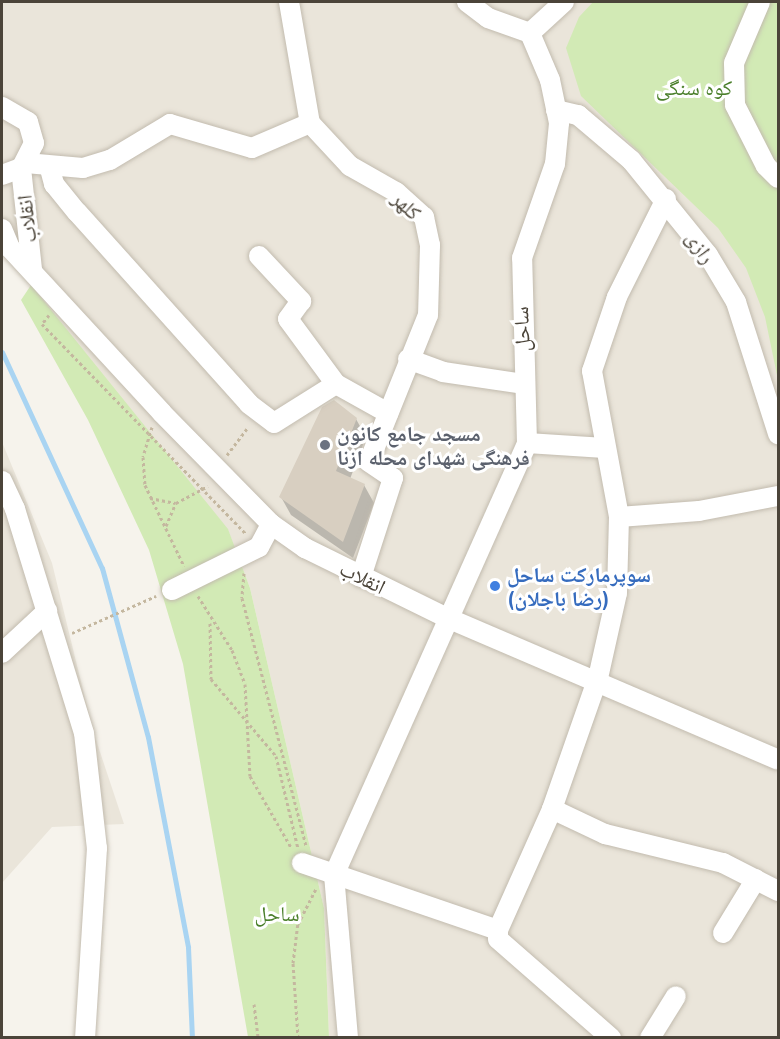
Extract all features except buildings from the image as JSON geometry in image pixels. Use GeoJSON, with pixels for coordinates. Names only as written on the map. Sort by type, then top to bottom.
{"type":"FeatureCollection","features":[{"type":"Feature","properties":{"kind":"street"},"geometry":{"type":"LineString","coordinates":[[2,175],[24,165],[50,169],[110,160],[170,124],[252,148],[310,123],[289,2]]}},
{"type":"Feature","properties":{"kind":"street"},"geometry":{"type":"LineString","coordinates":[[468,2],[488,18],[530,33],[561,2]]}},
{"type":"Feature","properties":{"kind":"street"},"geometry":{"type":"LineString","coordinates":[[760,2],[734,63],[735,105],[766,166],[778,178]]}},
{"type":"Feature","properties":{"kind":"street","name":"ساحل"},"geometry":{"type":"LineString","coordinates":[[317,869],[445,617],[471,576],[527,442],[523,384],[522,258],[555,164],[556,110],[530,33]]}},
{"type":"Feature","properties":{"kind":"street","name":"انقلاب"},"geometry":{"type":"LineString","coordinates":[[2,107],[21,114],[32,132],[24,165],[32,270]]}},
{"type":"Feature","properties":{"kind":"street","name":"رازی"},"geometry":{"type":"LineString","coordinates":[[556,110],[578,115],[600,131],[666,199],[736,302],[778,434]]}},
{"type":"Feature","properties":{"kind":"street","name":"کلهر"},"geometry":{"type":"LineString","coordinates":[[310,123],[350,166],[396,192],[423,217],[432,282],[428,315],[408,359],[369,462],[393,478],[361,577]]}},
{"type":"Feature","properties":{"kind":"street"},"geometry":{"type":"LineString","coordinates":[[50,169],[54,184],[77,212],[254,408],[274,423],[336,384]]}},
{"type":"Feature","properties":{"kind":"street"},"geometry":{"type":"LineString","coordinates":[[611,1038],[498,939],[498,930],[552,809],[598,678],[617,593],[619,516],[592,371],[617,297],[666,199]]}},
{"type":"Feature","properties":{"kind":"street","name":"انقلاب"},"geometry":{"type":"LineString","coordinates":[[2,229],[10,248],[162,413],[271,524],[361,577],[445,617],[598,678],[778,760]]}},
{"type":"Feature","properties":{"kind":"street"},"geometry":{"type":"LineString","coordinates":[[259,256],[301,301],[288,319],[336,384],[388,413]]}},
{"type":"Feature","properties":{"kind":"street"},"geometry":{"type":"LineString","coordinates":[[408,359],[443,372],[523,384]]}},
{"type":"Feature","properties":{"kind":"street"},"geometry":{"type":"LineString","coordinates":[[527,442],[605,448]]}},
{"type":"Feature","properties":{"kind":"street"},"geometry":{"type":"LineString","coordinates":[[2,481],[47,611],[84,733],[92,790],[94,958],[86,1038]]}},
{"type":"Feature","properties":{"kind":"street"},"geometry":{"type":"LineString","coordinates":[[619,516],[699,512],[778,496]]}},
{"type":"Feature","properties":{"kind":"street"},"geometry":{"type":"LineString","coordinates":[[172,590],[253,550],[271,524]]}},
{"type":"Feature","properties":{"kind":"street"},"geometry":{"type":"LineString","coordinates":[[2,653],[47,611]]}},
{"type":"Feature","properties":{"kind":"street"},"geometry":{"type":"LineString","coordinates":[[552,809],[604,834],[723,862],[778,891]]}},
{"type":"Feature","properties":{"kind":"street"},"geometry":{"type":"LineString","coordinates":[[348,1038],[317,869],[498,930]]}},
{"type":"Feature","properties":{"kind":"street"},"geometry":{"type":"LineString","coordinates":[[723,933],[756,879]]}},
{"type":"Feature","properties":{"kind":"street"},"geometry":{"type":"LineString","coordinates":[[650,1038],[676,996]]}},
{"type":"Feature","properties":{"kind":"path"},"geometry":{"type":"LineString","coordinates":[[60,302],[42,324],[148,433],[253,550],[242,598],[317,869],[315,892],[298,924],[293,963],[298,1038]]}},
{"type":"Feature","properties":{"kind":"path"},"geometry":{"type":"LineString","coordinates":[[162,413],[148,433],[145,485],[210,621],[232,650],[250,723],[250,776],[317,869]]}},
{"type":"Feature","properties":{"kind":"path"},"geometry":{"type":"LineString","coordinates":[[166,526],[176,503]]}},
{"type":"Feature","properties":{"kind":"path"},"geometry":{"type":"LineString","coordinates":[[78,630],[172,590]]}},
{"type":"Feature","properties":{"kind":"path"},"geometry":{"type":"LineString","coordinates":[[210,621],[211,679],[276,756],[317,869]]}},
{"type":"Feature","properties":{"kind":"path"},"geometry":{"type":"LineString","coordinates":[[254,1004],[258,1038]]}},
{"type":"Feature","properties":{"kind":"shaded area"},"geometry":{"type":"Polygon","coordinates":[[[2,2],[778,2],[778,1037],[329,1037],[324,908],[250,588],[228,530],[2,250],[2,2]]]}},
{"type":"Feature","properties":{"kind":"shaded area"},"geometry":{"type":"Polygon","coordinates":[[[2,442],[52,563],[93,731],[124,824],[52,827],[2,883],[2,442]]]}},
{"type":"Feature","properties":{"kind":"green space","name":"کوه سنگی"},"geometry":{"type":"Polygon","coordinates":[[[593,2],[778,2],[778,380],[765,317],[746,268],[718,228],[581,96],[566,48],[579,17],[593,2]]]}},
{"type":"Feature","properties":{"kind":"green space","name":"ساحل"},"geometry":{"type":"Polygon","coordinates":[[[31,285],[228,529],[250,588],[324,908],[329,1037],[248,1037],[183,664],[149,550],[88,420],[21,300],[31,285]]]}},
{"type":"Feature","properties":{"kind":"waterway"},"geometry":{"type":"LineString","coordinates":[[2,352],[102,568],[148,737],[188,947],[192,1038]]}},
{"type":"Feature","properties":{"kind":"place","name":"مسجد جامع کانون فرهنگی شهدای محله ازنا"},"geometry":{"type":"Point","coordinates":[325,445]}},
{"type":"Feature","properties":{"kind":"place","name":"سوپرمارکت ساحل (رضا باجلان)"},"geometry":{"type":"Point","coordinates":[495,586]}}]}
